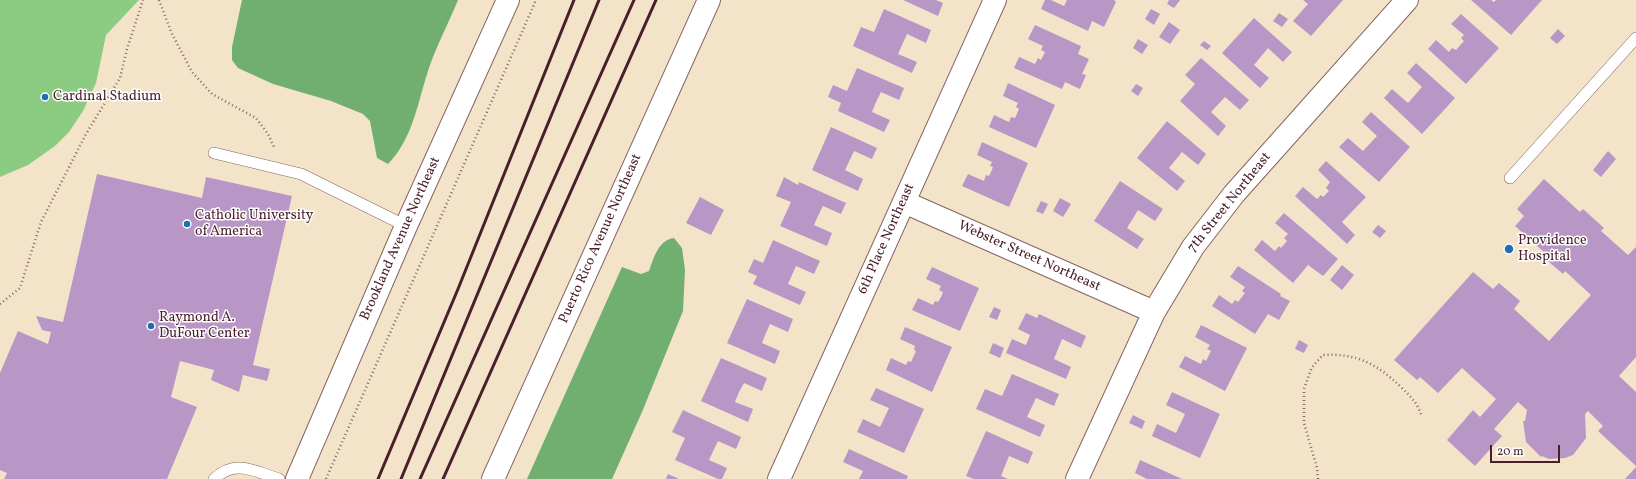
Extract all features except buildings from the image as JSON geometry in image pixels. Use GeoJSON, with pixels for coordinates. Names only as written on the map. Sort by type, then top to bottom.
{"type":"FeatureCollection","features":[{"type":"Feature","properties":{"kind":"street","name":"Brookland Avenue Northeast"},"geometry":{"type":"LineString","coordinates":[[297,479],[406,226],[508,0]]}},
{"type":"Feature","properties":{"kind":"street","name":"Puerto Rico Avenue Northeast"},"geometry":{"type":"LineString","coordinates":[[493,479],[709,0]]}},
{"type":"Feature","properties":{"kind":"street","name":"6th Place Northeast"},"geometry":{"type":"LineString","coordinates":[[779,479],[995,0]]}},
{"type":"Feature","properties":{"kind":"street","name":"7th Street Northeast"},"geometry":{"type":"LineString","coordinates":[[1077,479],[1154,312],[1180,266],[1213,220],[1407,0]]}},
{"type":"Feature","properties":{"kind":"street","name":"Webster Street Northeast"},"geometry":{"type":"LineString","coordinates":[[904,202],[1154,312]]}},
{"type":"Feature","properties":{"kind":"lane"},"geometry":{"type":"LineString","coordinates":[[1510,178],[1636,38]]}},
{"type":"Feature","properties":{"kind":"lane"},"geometry":{"type":"LineString","coordinates":[[214,153],[301,174],[406,226]]}},
{"type":"Feature","properties":{"kind":"lane"},"geometry":{"type":"LineString","coordinates":[[214,479],[228,468],[248,468],[279,479]]}},
{"type":"Feature","properties":{"kind":"path"},"geometry":{"type":"LineString","coordinates":[[0,304],[20,288],[41,222],[86,134],[120,78],[127,48],[143,0]]}},
{"type":"Feature","properties":{"kind":"path"},"geometry":{"type":"LineString","coordinates":[[159,0],[171,32],[192,72],[212,94],[256,118],[268,134],[285,170]]}},
{"type":"Feature","properties":{"kind":"path"},"geometry":{"type":"LineString","coordinates":[[326,479],[536,0]]}},
{"type":"Feature","properties":{"kind":"path"},"geometry":{"type":"LineString","coordinates":[[1318,479],[1317,468],[1304,423],[1304,389],[1312,367],[1323,355],[1341,354],[1369,362],[1386,372],[1418,404],[1422,417]]}},
{"type":"Feature","properties":{"kind":"green space","name":"Cardinal Stadium"},"geometry":{"type":"Polygon","coordinates":[[[0,0],[139,0],[106,35],[96,83],[83,111],[69,132],[55,146],[28,165],[0,177],[0,0]]]}},
{"type":"Feature","properties":{"kind":"green space"},"geometry":{"type":"Polygon","coordinates":[[[242,0],[458,0],[430,65],[410,130],[397,154],[388,164],[377,158],[370,121],[363,114],[331,101],[273,84],[238,68],[232,60],[232,47],[242,0]]]}},
{"type":"Feature","properties":{"kind":"green space"},"geometry":{"type":"Polygon","coordinates":[[[674,238],[682,248],[685,270],[683,311],[642,412],[612,479],[527,479],[622,267],[641,274],[649,271],[660,246],[669,239],[674,238]]]}},
{"type":"Feature","properties":{"kind":"railway"},"geometry":{"type":"LineString","coordinates":[[378,479],[458,289],[574,0]]}},
{"type":"Feature","properties":{"kind":"railway"},"geometry":{"type":"LineString","coordinates":[[401,479],[599,0]]}},
{"type":"Feature","properties":{"kind":"railway"},"geometry":{"type":"LineString","coordinates":[[420,479],[634,0]]}},
{"type":"Feature","properties":{"kind":"railway"},"geometry":{"type":"LineString","coordinates":[[443,479],[656,0]]}},
{"type":"Feature","properties":{"kind":"place","name":"Cardinal Stadium"},"geometry":{"type":"Point","coordinates":[45,97]}},
{"type":"Feature","properties":{"kind":"place","name":"Catholic University of America"},"geometry":{"type":"Point","coordinates":[187,224]}},
{"type":"Feature","properties":{"kind":"place","name":"Providence Hospital"},"geometry":{"type":"Point","coordinates":[1509,249]}},
{"type":"Feature","properties":{"kind":"place","name":"Raymond A. DuFour Center"},"geometry":{"type":"Point","coordinates":[151,326]}}]}
